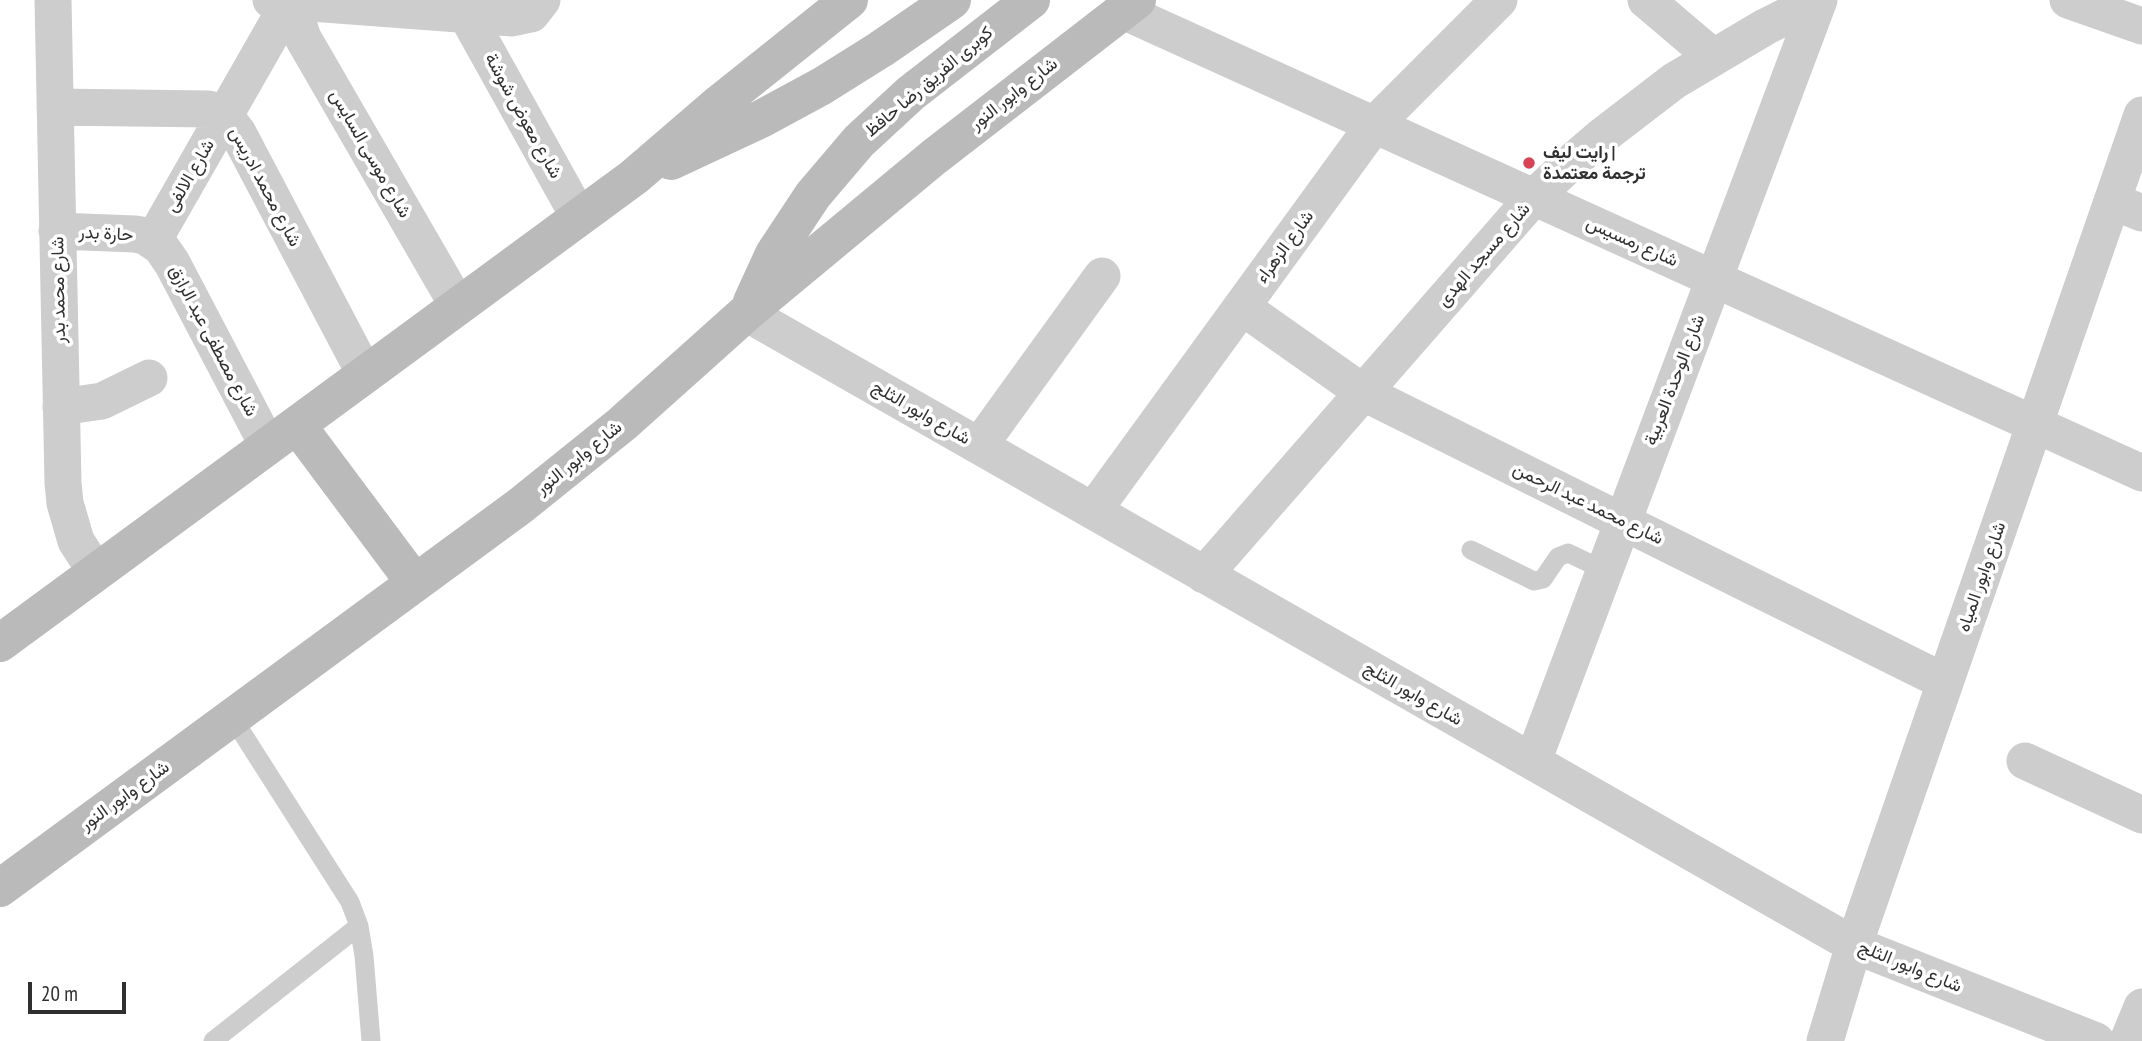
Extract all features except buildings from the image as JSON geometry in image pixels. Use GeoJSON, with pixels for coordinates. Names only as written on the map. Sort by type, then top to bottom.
{"type":"FeatureCollection","features":[{"type":"Feature","properties":{"kind":"main road"},"geometry":{"type":"LineString","coordinates":[[0,643],[634,177],[720,103],[849,0]]}},
{"type":"Feature","properties":{"kind":"main road"},"geometry":{"type":"LineString","coordinates":[[634,177],[698,150],[822,86],[952,0]]}},
{"type":"Feature","properties":{"kind":"main road","name":"كوبرى الفريق رضا حافظ"},"geometry":{"type":"LineString","coordinates":[[746,313],[774,254],[813,195],[859,141],[911,93],[1031,0]]}},
{"type":"Feature","properties":{"kind":"main road","name":"شارع وابور النور"},"geometry":{"type":"LineString","coordinates":[[0,888],[520,506],[622,424],[746,313],[945,149],[1130,5]]}},
{"type":"Feature","properties":{"kind":"main road"},"geometry":{"type":"LineString","coordinates":[[282,435],[415,583]]}},
{"type":"Feature","properties":{"kind":"street","name":"شارع محمد بدر"},"geometry":{"type":"LineString","coordinates":[[53,0],[65,503],[76,541],[96,572]]}},
{"type":"Feature","properties":{"kind":"street"},"geometry":{"type":"LineString","coordinates":[[283,0],[412,5],[466,14],[522,18],[531,14],[542,0]]}},
{"type":"Feature","properties":{"kind":"street","name":"شارع الالفى"},"geometry":{"type":"LineString","coordinates":[[153,241],[225,116],[283,0]]}},
{"type":"Feature","properties":{"kind":"street","name":"شارع موسى السايس"},"geometry":{"type":"LineString","coordinates":[[283,0],[458,306]]}},
{"type":"Feature","properties":{"kind":"street","name":"شارع الزهراء"},"geometry":{"type":"LineString","coordinates":[[1093,511],[1374,125],[1499,0]]}},
{"type":"Feature","properties":{"kind":"street"},"geometry":{"type":"LineString","coordinates":[[1646,0],[1712,56]]}},
{"type":"Feature","properties":{"kind":"street","name":"شارع مسجد الهدى"},"geometry":{"type":"LineString","coordinates":[[1204,575],[1534,198],[1601,136],[1674,81],[1712,56],[1819,0]]}},
{"type":"Feature","properties":{"kind":"street","name":"شارع الوحدة العربية"},"geometry":{"type":"LineString","coordinates":[[1533,761],[1819,0]]}},
{"type":"Feature","properties":{"kind":"street"},"geometry":{"type":"LineString","coordinates":[[2068,0],[2142,26]]}},
{"type":"Feature","properties":{"kind":"street","name":"شارع رمسيس"},"geometry":{"type":"LineString","coordinates":[[1130,5],[1374,125],[2142,473]]}},
{"type":"Feature","properties":{"kind":"street","name":"شارع معوض شوشة"},"geometry":{"type":"LineString","coordinates":[[466,14],[579,217]]}},
{"type":"Feature","properties":{"kind":"street","name":"شارع محمد ادريس"},"geometry":{"type":"LineString","coordinates":[[55,107],[209,109],[225,116],[244,145],[365,374]]}},
{"type":"Feature","properties":{"kind":"street","name":"شارع وابور المياه"},"geometry":{"type":"LineString","coordinates":[[1825,1041],[1854,945],[2035,424],[2127,207],[2142,115]]}},
{"type":"Feature","properties":{"kind":"street","name":"حارة بدر"},"geometry":{"type":"LineString","coordinates":[[57,232],[135,234],[153,241]]}},
{"type":"Feature","properties":{"kind":"street","name":"شارع مصطفى عبد الرازق"},"geometry":{"type":"LineString","coordinates":[[153,241],[161,247],[172,263],[282,435]]}},
{"type":"Feature","properties":{"kind":"street"},"geometry":{"type":"LineString","coordinates":[[979,446],[1101,276]]}},
{"type":"Feature","properties":{"kind":"street","name":"شارع محمد عبد الرحمن"},"geometry":{"type":"LineString","coordinates":[[1242,307],[1364,393],[1945,682]]}},
{"type":"Feature","properties":{"kind":"street","name":"شارع وابور الثلج"},"geometry":{"type":"LineString","coordinates":[[746,313],[1854,945],[2096,1041]]}},
{"type":"Feature","properties":{"kind":"street"},"geometry":{"type":"LineString","coordinates":[[61,407],[102,401],[149,378]]}},
{"type":"Feature","properties":{"kind":"street"},"geometry":{"type":"LineString","coordinates":[[2025,761],[2142,815]]}},
{"type":"Feature","properties":{"kind":"street"},"geometry":{"type":"LineString","coordinates":[[2128,1041],[2142,1007]]}},
{"type":"Feature","properties":{"kind":"lane"},"geometry":{"type":"LineString","coordinates":[[1471,550],[1534,581],[1543,579],[1558,557],[1568,553],[1604,570]]}},
{"type":"Feature","properties":{"kind":"lane"},"geometry":{"type":"LineString","coordinates":[[232,717],[349,902],[359,926],[364,956],[371,1041]]}},
{"type":"Feature","properties":{"kind":"lane"},"geometry":{"type":"LineString","coordinates":[[213,1041],[359,926]]}},
{"type":"Feature","properties":{"kind":"place","name":"رايت ليف | ترجمة معتمدة"},"geometry":{"type":"Point","coordinates":[1529,163]}}]}
